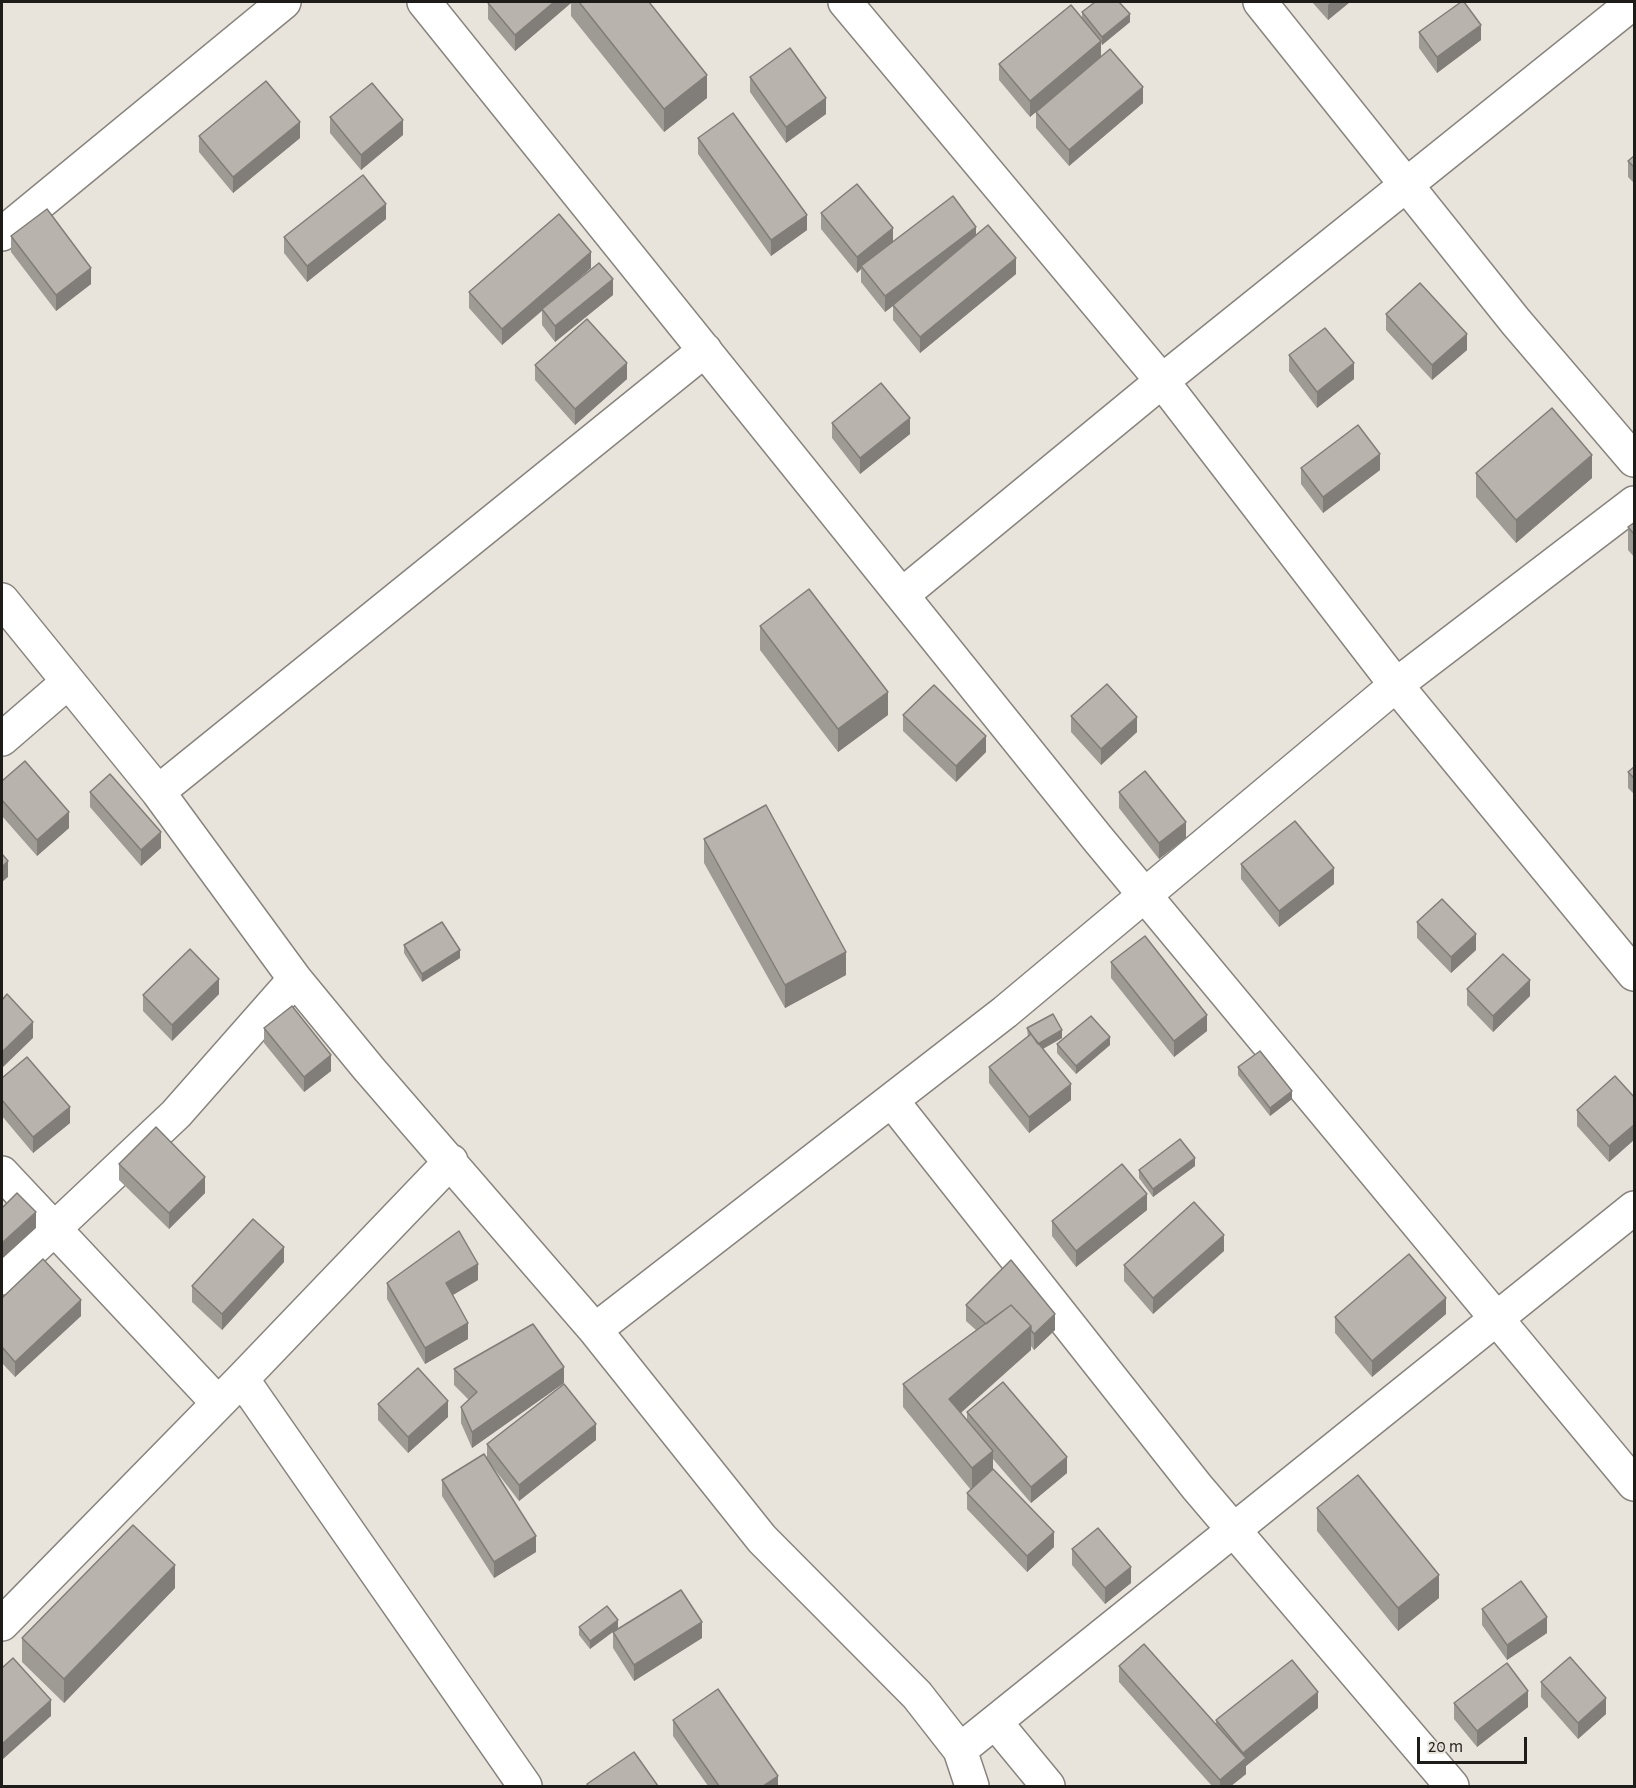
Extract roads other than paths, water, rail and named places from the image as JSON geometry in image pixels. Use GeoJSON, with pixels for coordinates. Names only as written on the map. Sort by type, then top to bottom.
{"type":"FeatureCollection","features":[{"type":"Feature","properties":{"kind":"street"},"geometry":{"type":"LineString","coordinates":[[2,234],[284,2]]}},
{"type":"Feature","properties":{"kind":"street"},"geometry":{"type":"LineString","coordinates":[[424,2],[1145,896],[1635,1484]]}},
{"type":"Feature","properties":{"kind":"street"},"geometry":{"type":"LineString","coordinates":[[845,2],[1162,381],[1396,685],[1635,974]]}},
{"type":"Feature","properties":{"kind":"street"},"geometry":{"type":"LineString","coordinates":[[1260,2],[1516,322],[1635,460]]}},
{"type":"Feature","properties":{"kind":"street"},"geometry":{"type":"LineString","coordinates":[[902,595],[1162,381],[1635,2]]}},
{"type":"Feature","properties":{"kind":"street"},"geometry":{"type":"LineString","coordinates":[[158,792],[705,350]]}},
{"type":"Feature","properties":{"kind":"street"},"geometry":{"type":"LineString","coordinates":[[595,1330],[1005,1012],[1396,685],[1635,503]]}},
{"type":"Feature","properties":{"kind":"street"},"geometry":{"type":"LineString","coordinates":[[2,600],[158,792],[295,979],[369,1069],[595,1330],[762,1539],[917,1695],[960,1750],[972,1786]]}},
{"type":"Feature","properties":{"kind":"street"},"geometry":{"type":"LineString","coordinates":[[2,739],[68,682]]}},
{"type":"Feature","properties":{"kind":"street"},"geometry":{"type":"LineString","coordinates":[[2,1278],[176,1114],[295,979]]}},
{"type":"Feature","properties":{"kind":"street"},"geometry":{"type":"LineString","coordinates":[[892,1101],[1233,1531],[1452,1786]]}},
{"type":"Feature","properties":{"kind":"street"},"geometry":{"type":"LineString","coordinates":[[2,1624],[451,1161]]}},
{"type":"Feature","properties":{"kind":"street"},"geometry":{"type":"LineString","coordinates":[[2,1173],[218,1403]]}},
{"type":"Feature","properties":{"kind":"street"},"geometry":{"type":"LineString","coordinates":[[960,1750],[1635,1208]]}},
{"type":"Feature","properties":{"kind":"street"},"geometry":{"type":"LineString","coordinates":[[243,1378],[525,1786]]}},
{"type":"Feature","properties":{"kind":"street"},"geometry":{"type":"LineString","coordinates":[[996,1723],[1048,1786]]}}]}
